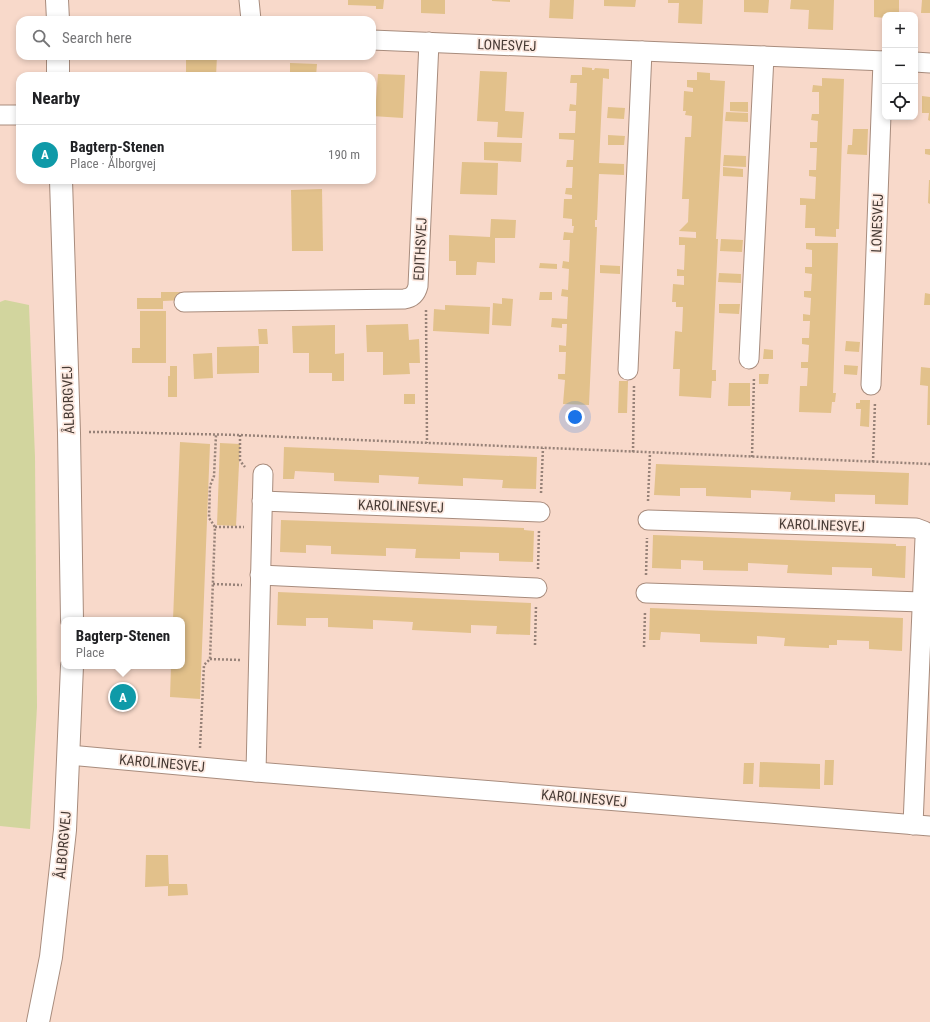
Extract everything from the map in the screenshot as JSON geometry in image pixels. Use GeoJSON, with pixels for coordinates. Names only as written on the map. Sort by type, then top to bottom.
{"type":"FeatureCollection","features":[{"type":"Feature","properties":{"kind":"main road"},"geometry":{"type":"LineString","coordinates":[[57,0],[58,16]]}},
{"type":"Feature","properties":{"kind":"main road"},"geometry":{"type":"LineString","coordinates":[[58,60],[58,72]]}},
{"type":"Feature","properties":{"kind":"main road","name":"ÅLBORGVEJ"},"geometry":{"type":"LineString","coordinates":[[61,184],[69,433],[72,617]]}},
{"type":"Feature","properties":{"kind":"main road","name":"ÅLBORGVEJ"},"geometry":{"type":"LineString","coordinates":[[38,1022],[51,957],[65,830],[72,669]]}},
{"type":"Feature","properties":{"kind":"street"},"geometry":{"type":"LineString","coordinates":[[249,0],[251,16]]}},
{"type":"Feature","properties":{"kind":"street","name":"LONESVEJ"},"geometry":{"type":"LineString","coordinates":[[376,40],[882,61]]}},
{"type":"Feature","properties":{"kind":"street","name":"EDITHSVEJ"},"geometry":{"type":"LineString","coordinates":[[184,302],[404,299],[410,298],[414,295],[418,286],[429,42]]}},
{"type":"Feature","properties":{"kind":"street"},"geometry":{"type":"LineString","coordinates":[[628,370],[642,51]]}},
{"type":"Feature","properties":{"kind":"street"},"geometry":{"type":"LineString","coordinates":[[749,359],[764,56]]}},
{"type":"Feature","properties":{"kind":"street"},"geometry":{"type":"LineString","coordinates":[[918,62],[930,63]]}},
{"type":"Feature","properties":{"kind":"street","name":"LONESVEJ"},"geometry":{"type":"LineString","coordinates":[[871,385],[883,84]]}},
{"type":"Feature","properties":{"kind":"street"},"geometry":{"type":"LineString","coordinates":[[0,115],[16,115]]}},
{"type":"Feature","properties":{"kind":"street"},"geometry":{"type":"LineString","coordinates":[[256,772],[263,474]]}},
{"type":"Feature","properties":{"kind":"street","name":"KAROLINESVEJ"},"geometry":{"type":"LineString","coordinates":[[262,501],[540,512]]}},
{"type":"Feature","properties":{"kind":"street","name":"KAROLINESVEJ"},"geometry":{"type":"LineString","coordinates":[[69,755],[256,772],[921,826],[922,602],[925,534],[921,529],[648,520]]}},
{"type":"Feature","properties":{"kind":"street"},"geometry":{"type":"LineString","coordinates":[[260,580],[537,588]]}},
{"type":"Feature","properties":{"kind":"street"},"geometry":{"type":"LineString","coordinates":[[646,593],[922,602]]}},
{"type":"Feature","properties":{"kind":"path"},"geometry":{"type":"LineString","coordinates":[[414,295],[426,310],[427,443]]}},
{"type":"Feature","properties":{"kind":"path"},"geometry":{"type":"LineString","coordinates":[[749,359],[755,365],[752,457]]}},
{"type":"Feature","properties":{"kind":"path"},"geometry":{"type":"LineString","coordinates":[[628,370],[634,377],[633,452]]}},
{"type":"Feature","properties":{"kind":"path"},"geometry":{"type":"LineString","coordinates":[[871,385],[875,390],[873,462]]}},
{"type":"Feature","properties":{"kind":"path"},"geometry":{"type":"LineString","coordinates":[[69,433],[106,432],[240,435],[930,464]]}},
{"type":"Feature","properties":{"kind":"path"},"geometry":{"type":"LineString","coordinates":[[200,766],[204,665],[210,659],[215,527],[209,518],[210,486],[214,476],[216,435]]}},
{"type":"Feature","properties":{"kind":"path"},"geometry":{"type":"LineString","coordinates":[[240,435],[241,462],[253,472],[263,474]]}},
{"type":"Feature","properties":{"kind":"path"},"geometry":{"type":"LineString","coordinates":[[534,644],[543,448]]}},
{"type":"Feature","properties":{"kind":"path"},"geometry":{"type":"LineString","coordinates":[[644,647],[650,453]]}},
{"type":"Feature","properties":{"kind":"path"},"geometry":{"type":"LineString","coordinates":[[215,527],[262,527]]}},
{"type":"Feature","properties":{"kind":"path"},"geometry":{"type":"LineString","coordinates":[[213,584],[260,580]]}},
{"type":"Feature","properties":{"kind":"path"},"geometry":{"type":"LineString","coordinates":[[210,659],[258,660]]}},
{"type":"Feature","properties":{"kind":"green space"},"geometry":{"type":"Polygon","coordinates":[[[5,300],[29,305],[35,457],[37,707],[30,829],[0,826],[0,302],[5,300]]]}},
{"type":"Feature","properties":{"kind":"building"},"geometry":{"type":"Polygon","coordinates":[[[348,0],[384,0],[383,9],[376,9],[376,6],[348,5],[348,0]]]}},
{"type":"Feature","properties":{"kind":"building"},"geometry":{"type":"Polygon","coordinates":[[[421,0],[445,0],[445,14],[421,13],[421,0]]]}},
{"type":"Feature","properties":{"kind":"building"},"geometry":{"type":"Polygon","coordinates":[[[510,0],[510,2],[492,1],[510,0]]]}},
{"type":"Feature","properties":{"kind":"building"},"geometry":{"type":"Polygon","coordinates":[[[550,0],[574,0],[573,19],[549,18],[550,0]]]}},
{"type":"Feature","properties":{"kind":"building"},"geometry":{"type":"Polygon","coordinates":[[[604,0],[636,0],[635,7],[604,6],[604,0]]]}},
{"type":"Feature","properties":{"kind":"building"},"geometry":{"type":"Polygon","coordinates":[[[668,0],[703,0],[702,24],[678,23],[679,3],[668,3],[668,0]]]}},
{"type":"Feature","properties":{"kind":"building"},"geometry":{"type":"Polygon","coordinates":[[[744,0],[769,0],[768,13],[744,12],[744,0]]]}},
{"type":"Feature","properties":{"kind":"building"},"geometry":{"type":"Polygon","coordinates":[[[791,0],[834,0],[833,30],[808,29],[809,10],[790,9],[791,0]]]}},
{"type":"Feature","properties":{"kind":"building"},"geometry":{"type":"Polygon","coordinates":[[[874,0],[899,0],[899,12],[882,12],[882,18],[874,17],[874,0]]]}},
{"type":"Feature","properties":{"kind":"building"},"geometry":{"type":"Polygon","coordinates":[[[922,0],[930,0],[930,13],[921,13],[922,0]]]}},
{"type":"Feature","properties":{"kind":"building"},"geometry":{"type":"Polygon","coordinates":[[[186,60],[217,60],[216,72],[186,72],[186,60]]]}},
{"type":"Feature","properties":{"kind":"building"},"geometry":{"type":"Polygon","coordinates":[[[290,63],[317,64],[316,72],[290,72],[290,63]]]}},
{"type":"Feature","properties":{"kind":"building"},"geometry":{"type":"Polygon","coordinates":[[[582,67],[592,68],[592,70],[595,68],[609,69],[609,79],[603,78],[599,163],[624,164],[624,175],[599,174],[597,220],[595,220],[595,227],[597,227],[589,405],[563,404],[565,380],[558,379],[558,374],[565,374],[566,352],[559,352],[559,345],[566,346],[567,324],[562,324],[562,328],[551,327],[552,318],[567,319],[568,297],[561,296],[562,289],[568,290],[569,269],[562,268],[563,261],[569,262],[570,240],[563,240],[564,232],[573,233],[574,226],[572,226],[572,219],[563,218],[564,199],[572,199],[572,195],[565,194],[566,188],[572,188],[573,167],[566,167],[567,160],[573,160],[574,140],[559,139],[559,133],[575,133],[576,111],[569,111],[570,104],[576,105],[577,83],[570,83],[571,75],[582,75],[582,67]]]}},
{"type":"Feature","properties":{"kind":"building"},"geometry":{"type":"Polygon","coordinates":[[[480,71],[507,72],[505,111],[524,112],[522,138],[497,137],[498,122],[477,121],[480,71]]]}},
{"type":"Feature","properties":{"kind":"building"},"geometry":{"type":"Polygon","coordinates":[[[697,72],[710,73],[710,80],[725,81],[716,239],[718,239],[712,370],[716,370],[716,381],[712,381],[711,398],[679,396],[680,369],[673,369],[675,331],[682,332],[683,307],[676,307],[676,302],[672,302],[673,284],[684,285],[684,276],[677,276],[677,269],[684,270],[685,245],[679,245],[679,237],[696,238],[696,232],[679,231],[688,222],[689,199],[682,199],[685,137],[691,137],[692,116],[685,115],[686,111],[683,111],[684,91],[693,92],[693,88],[687,87],[687,80],[697,80],[697,72]]]}},
{"type":"Feature","properties":{"kind":"building"},"geometry":{"type":"Polygon","coordinates":[[[378,74],[405,75],[403,118],[376,116],[378,74]]]}},
{"type":"Feature","properties":{"kind":"building"},"geometry":{"type":"Polygon","coordinates":[[[822,78],[844,79],[839,229],[836,229],[836,237],[815,236],[815,228],[805,228],[806,205],[800,205],[800,198],[815,199],[816,177],[809,176],[809,170],[816,170],[817,148],[810,148],[810,142],[817,142],[818,121],[811,120],[812,114],[819,114],[819,92],[812,92],[813,85],[822,86],[822,78]]]}},
{"type":"Feature","properties":{"kind":"building"},"geometry":{"type":"Polygon","coordinates":[[[922,96],[930,97],[930,121],[928,120],[929,113],[922,113],[922,96]]]}},
{"type":"Feature","properties":{"kind":"building"},"geometry":{"type":"Polygon","coordinates":[[[730,102],[748,102],[748,112],[730,111],[730,102]]]}},
{"type":"Feature","properties":{"kind":"building"},"geometry":{"type":"Polygon","coordinates":[[[608,107],[625,108],[624,119],[607,118],[608,107]]]}},
{"type":"Feature","properties":{"kind":"building"},"geometry":{"type":"Polygon","coordinates":[[[726,112],[748,113],[748,122],[725,121],[726,112]]]}},
{"type":"Feature","properties":{"kind":"building"},"geometry":{"type":"Polygon","coordinates":[[[853,129],[868,129],[867,155],[847,154],[848,145],[852,145],[853,129]]]}},
{"type":"Feature","properties":{"kind":"building"},"geometry":{"type":"Polygon","coordinates":[[[608,135],[625,136],[624,145],[608,145],[608,135]]]}},
{"type":"Feature","properties":{"kind":"building"},"geometry":{"type":"Polygon","coordinates":[[[484,142],[522,143],[521,162],[484,160],[484,142]]]}},
{"type":"Feature","properties":{"kind":"building"},"geometry":{"type":"Polygon","coordinates":[[[925,149],[930,149],[930,155],[925,154],[925,149]]]}},
{"type":"Feature","properties":{"kind":"building"},"geometry":{"type":"Polygon","coordinates":[[[724,155],[746,156],[746,167],[723,166],[724,155]]]}},
{"type":"Feature","properties":{"kind":"building"},"geometry":{"type":"Polygon","coordinates":[[[462,162],[498,163],[497,195],[460,194],[462,162]]]}},
{"type":"Feature","properties":{"kind":"building"},"geometry":{"type":"Polygon","coordinates":[[[723,167],[743,169],[743,177],[723,176],[723,167]]]}},
{"type":"Feature","properties":{"kind":"building"},"geometry":{"type":"Polygon","coordinates":[[[930,180],[930,204],[928,203],[930,180]]]}},
{"type":"Feature","properties":{"kind":"building"},"geometry":{"type":"Polygon","coordinates":[[[322,189],[323,251],[292,251],[291,190],[322,189]]]}},
{"type":"Feature","properties":{"kind":"building"},"geometry":{"type":"Polygon","coordinates":[[[491,219],[516,220],[515,238],[495,238],[495,263],[477,262],[476,275],[456,275],[456,261],[449,261],[449,235],[490,237],[491,219]]]}},
{"type":"Feature","properties":{"kind":"building"},"geometry":{"type":"Polygon","coordinates":[[[721,239],[743,240],[742,252],[720,251],[721,239]]]}},
{"type":"Feature","properties":{"kind":"building"},"geometry":{"type":"Polygon","coordinates":[[[806,243],[838,243],[833,393],[836,393],[835,402],[832,402],[831,413],[799,412],[800,386],[807,386],[808,368],[801,368],[801,362],[808,362],[809,345],[802,344],[802,338],[809,338],[810,321],[803,321],[803,314],[810,315],[811,298],[804,297],[804,291],[811,291],[812,274],[805,273],[805,267],[812,267],[812,250],[806,249],[806,243]]]}},
{"type":"Feature","properties":{"kind":"building"},"geometry":{"type":"Polygon","coordinates":[[[540,263],[557,264],[557,269],[539,268],[540,263]]]}},
{"type":"Feature","properties":{"kind":"building"},"geometry":{"type":"Polygon","coordinates":[[[600,265],[620,266],[620,274],[600,273],[600,265]]]}},
{"type":"Feature","properties":{"kind":"building"},"geometry":{"type":"Polygon","coordinates":[[[719,273],[741,274],[741,283],[718,282],[719,273]]]}},
{"type":"Feature","properties":{"kind":"building"},"geometry":{"type":"Polygon","coordinates":[[[161,292],[184,292],[184,300],[163,301],[163,309],[137,309],[137,298],[161,298],[161,292]]]}},
{"type":"Feature","properties":{"kind":"building"},"geometry":{"type":"Polygon","coordinates":[[[540,292],[552,292],[552,300],[539,300],[540,292]]]}},
{"type":"Feature","properties":{"kind":"building"},"geometry":{"type":"Polygon","coordinates":[[[925,293],[930,294],[930,305],[924,305],[925,293]]]}},
{"type":"Feature","properties":{"kind":"building"},"geometry":{"type":"Polygon","coordinates":[[[502,298],[513,299],[511,326],[492,325],[493,303],[502,304],[502,298]]]}},
{"type":"Feature","properties":{"kind":"building"},"geometry":{"type":"Polygon","coordinates":[[[719,304],[740,304],[739,314],[719,313],[719,304]]]}},
{"type":"Feature","properties":{"kind":"building"},"geometry":{"type":"Polygon","coordinates":[[[445,305],[490,307],[489,334],[433,331],[434,309],[445,310],[445,305]]]}},
{"type":"Feature","properties":{"kind":"building"},"geometry":{"type":"Polygon","coordinates":[[[140,311],[166,311],[166,363],[132,363],[132,348],[140,348],[140,311]]]}},
{"type":"Feature","properties":{"kind":"building"},"geometry":{"type":"Polygon","coordinates":[[[408,324],[409,340],[419,339],[420,363],[409,363],[410,374],[383,375],[383,352],[367,352],[366,325],[408,324]]]}},
{"type":"Feature","properties":{"kind":"building"},"geometry":{"type":"Polygon","coordinates":[[[335,325],[335,354],[344,353],[344,381],[332,381],[332,373],[309,373],[309,353],[293,353],[292,326],[335,325]]]}},
{"type":"Feature","properties":{"kind":"building"},"geometry":{"type":"Polygon","coordinates":[[[258,329],[267,329],[268,344],[259,344],[258,329]]]}},
{"type":"Feature","properties":{"kind":"building"},"geometry":{"type":"Polygon","coordinates":[[[846,341],[860,342],[859,352],[845,351],[846,341]]]}},
{"type":"Feature","properties":{"kind":"building"},"geometry":{"type":"Polygon","coordinates":[[[259,346],[259,373],[217,374],[217,347],[259,346]]]}},
{"type":"Feature","properties":{"kind":"building"},"geometry":{"type":"Polygon","coordinates":[[[764,349],[773,350],[773,359],[763,359],[764,349]]]}},
{"type":"Feature","properties":{"kind":"building"},"geometry":{"type":"Polygon","coordinates":[[[212,353],[213,378],[194,379],[193,354],[212,353]]]}},
{"type":"Feature","properties":{"kind":"building"},"geometry":{"type":"Polygon","coordinates":[[[844,365],[858,366],[857,375],[844,374],[844,365]]]}},
{"type":"Feature","properties":{"kind":"building"},"geometry":{"type":"Polygon","coordinates":[[[170,366],[177,366],[177,397],[168,397],[168,376],[170,376],[170,366]]]}},
{"type":"Feature","properties":{"kind":"building"},"geometry":{"type":"Polygon","coordinates":[[[921,367],[930,368],[930,425],[927,425],[928,386],[920,385],[921,367]]]}},
{"type":"Feature","properties":{"kind":"building"},"geometry":{"type":"Polygon","coordinates":[[[759,374],[769,374],[768,384],[759,384],[759,374]]]}},
{"type":"Feature","properties":{"kind":"building"},"geometry":{"type":"Polygon","coordinates":[[[619,381],[628,381],[627,413],[618,413],[619,381]]]}},
{"type":"Feature","properties":{"kind":"building"},"geometry":{"type":"Polygon","coordinates":[[[729,383],[750,383],[750,406],[728,406],[729,383]]]}},
{"type":"Feature","properties":{"kind":"building"},"geometry":{"type":"Polygon","coordinates":[[[404,394],[415,394],[415,404],[404,404],[404,394]]]}},
{"type":"Feature","properties":{"kind":"building"},"geometry":{"type":"Polygon","coordinates":[[[860,400],[870,400],[869,427],[860,426],[861,409],[856,409],[856,403],[860,403],[860,400]]]}},
{"type":"Feature","properties":{"kind":"building"},"geometry":{"type":"Polygon","coordinates":[[[180,442],[210,444],[200,699],[170,697],[171,669],[185,669],[185,617],[173,617],[180,442]]]}},
{"type":"Feature","properties":{"kind":"building"},"geometry":{"type":"Polygon","coordinates":[[[220,443],[240,444],[236,526],[217,525],[220,443]]]}},
{"type":"Feature","properties":{"kind":"building"},"geometry":{"type":"Polygon","coordinates":[[[284,447],[537,457],[536,489],[502,488],[503,480],[463,478],[463,486],[418,484],[419,477],[379,475],[379,483],[334,481],[334,473],[295,471],[294,479],[283,479],[284,447]]]}},
{"type":"Feature","properties":{"kind":"building"},"geometry":{"type":"Polygon","coordinates":[[[656,464],[909,473],[908,505],[875,504],[875,495],[835,494],[835,502],[790,500],[791,492],[751,490],[751,498],[706,496],[706,488],[680,488],[680,496],[654,495],[656,464]]]}},
{"type":"Feature","properties":{"kind":"building"},"geometry":{"type":"Polygon","coordinates":[[[281,520],[524,528],[524,530],[534,531],[533,562],[499,561],[499,553],[460,552],[460,559],[415,558],[416,549],[386,548],[386,556],[331,554],[331,546],[306,545],[306,553],[280,552],[281,520]]]}},
{"type":"Feature","properties":{"kind":"building"},"geometry":{"type":"Polygon","coordinates":[[[653,535],[896,544],[896,546],[906,546],[905,578],[872,576],[872,568],[832,567],[832,575],[787,573],[788,565],[748,563],[748,571],[703,570],[703,561],[681,560],[681,569],[652,568],[653,535]]]}},
{"type":"Feature","properties":{"kind":"building"},"geometry":{"type":"Polygon","coordinates":[[[278,592],[531,603],[530,635],[496,634],[497,626],[471,625],[471,633],[412,630],[413,622],[373,620],[373,629],[328,627],[328,618],[306,618],[306,626],[277,625],[278,592]]]}},
{"type":"Feature","properties":{"kind":"building"},"geometry":{"type":"Polygon","coordinates":[[[650,608],[903,618],[902,651],[869,649],[869,641],[837,640],[837,645],[829,645],[829,648],[784,646],[785,638],[757,636],[757,644],[700,642],[700,634],[661,632],[660,640],[649,640],[650,608]]]}},
{"type":"Feature","properties":{"kind":"building"},"geometry":{"type":"Polygon","coordinates":[[[825,760],[834,760],[833,785],[824,785],[825,760]]]}},
{"type":"Feature","properties":{"kind":"building"},"geometry":{"type":"Polygon","coordinates":[[[760,762],[820,764],[820,789],[759,787],[760,762]]]}},
{"type":"Feature","properties":{"kind":"building"},"geometry":{"type":"Polygon","coordinates":[[[744,763],[754,763],[753,784],[743,784],[744,763]]]}},
{"type":"Feature","properties":{"kind":"building"},"geometry":{"type":"Polygon","coordinates":[[[146,855],[168,855],[169,884],[187,884],[188,895],[168,896],[168,886],[145,887],[146,855]]]}},
{"type":"Feature","properties":{"kind":"place","name":"Bagterp-Stenen"},"geometry":{"type":"Point","coordinates":[123,697]}}]}
